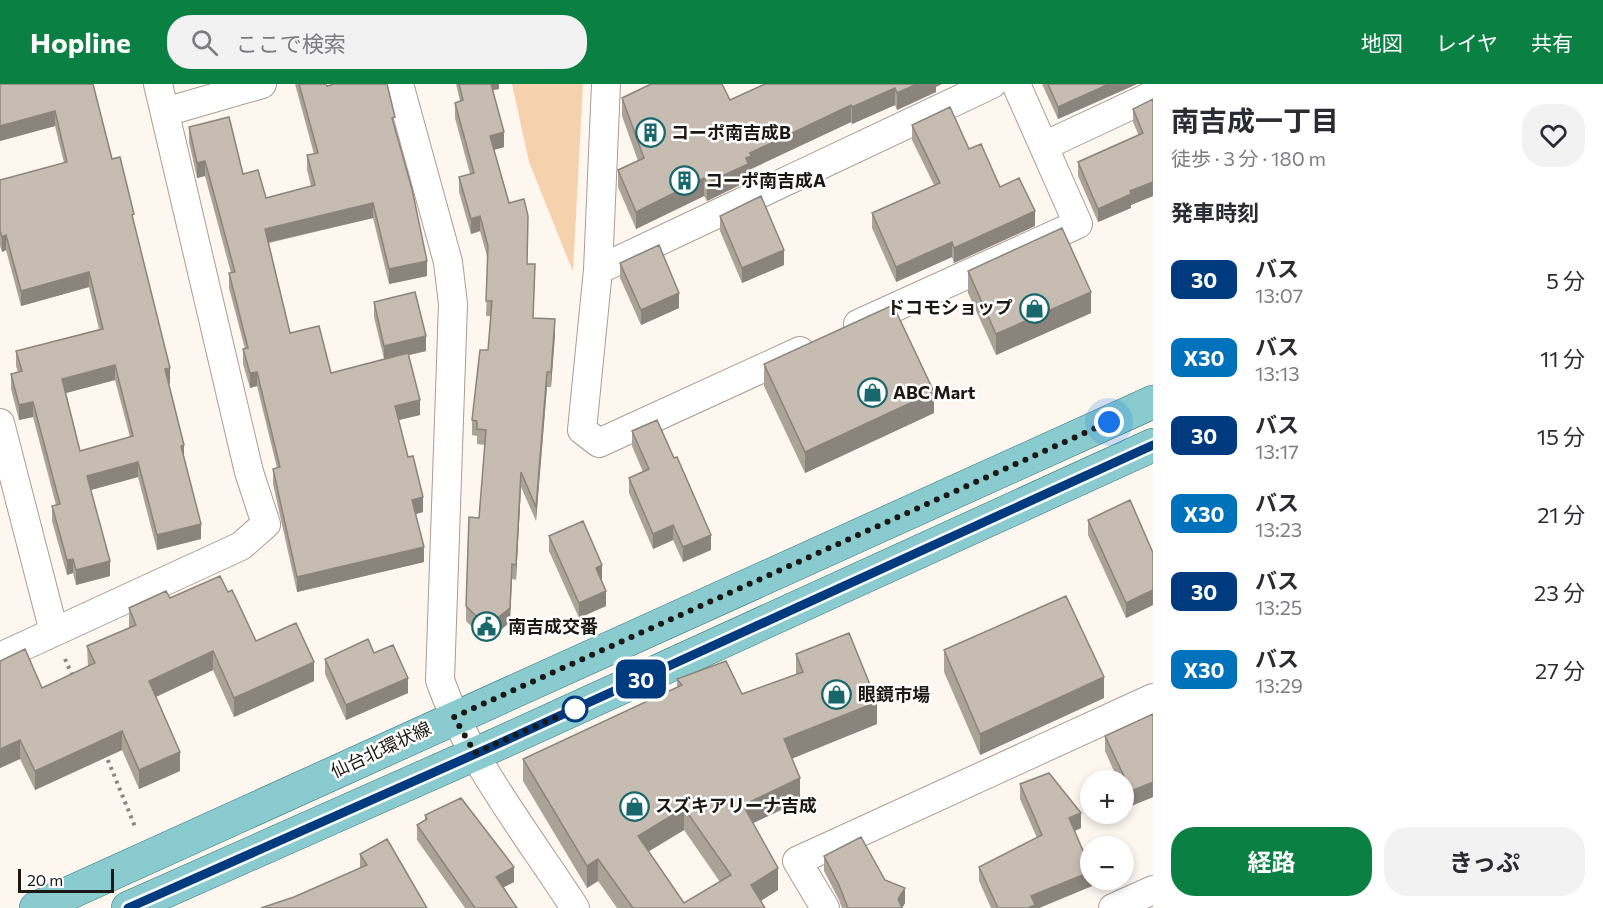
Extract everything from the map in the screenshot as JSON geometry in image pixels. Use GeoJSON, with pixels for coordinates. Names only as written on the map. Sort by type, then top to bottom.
{"type":"FeatureCollection","features":[{"type":"Feature","properties":{"kind":"main road","name":"仙台北環状線"},"geometry":{"type":"LineString","coordinates":[[36,908],[1153,402]]}},
{"type":"Feature","properties":{"kind":"main road"},"geometry":{"type":"LineString","coordinates":[[128,908],[1153,445]]}},
{"type":"Feature","properties":{"kind":"street"},"geometry":{"type":"LineString","coordinates":[[0,657],[241,546],[266,524],[249,472],[158,84]]}},
{"type":"Feature","properties":{"kind":"street"},"geometry":{"type":"LineString","coordinates":[[165,112],[262,84]]}},
{"type":"Feature","properties":{"kind":"street"},"geometry":{"type":"LineString","coordinates":[[399,84],[448,262],[453,304],[440,680],[454,717],[475,753],[575,908]]}},
{"type":"Feature","properties":{"kind":"street"},"geometry":{"type":"LineString","coordinates":[[606,84],[598,270],[582,430],[599,443],[1078,224],[1016,84]]}},
{"type":"Feature","properties":{"kind":"street"},"geometry":{"type":"LineString","coordinates":[[598,270],[992,84]]}},
{"type":"Feature","properties":{"kind":"street"},"geometry":{"type":"LineString","coordinates":[[1044,146],[1153,95]]}},
{"type":"Feature","properties":{"kind":"street"},"geometry":{"type":"LineString","coordinates":[[0,423],[54,632]]}},
{"type":"Feature","properties":{"kind":"street"},"geometry":{"type":"LineString","coordinates":[[825,908],[797,861],[1153,698]]}},
{"type":"Feature","properties":{"kind":"street"},"geometry":{"type":"LineString","coordinates":[[1113,908],[1153,890]]}},
{"type":"Feature","properties":{"kind":"path"},"geometry":{"type":"LineString","coordinates":[[54,632],[76,685]]}},
{"type":"Feature","properties":{"kind":"path"},"geometry":{"type":"LineString","coordinates":[[103,748],[138,832]]}},
{"type":"Feature","properties":{"kind":"shaded area"},"geometry":{"type":"Polygon","coordinates":[[[512,84],[583,84],[573,272],[529,162],[512,84]]]}},
{"type":"Feature","properties":{"kind":"building"},"geometry":{"type":"Polygon","coordinates":[[[0,84],[93,84],[112,159],[120,157],[134,214],[132,215],[170,368],[165,369],[184,445],[181,446],[201,524],[157,535],[138,462],[87,476],[110,561],[76,570],[73,559],[67,560],[52,506],[60,504],[33,402],[19,405],[11,374],[22,371],[16,351],[103,329],[89,272],[21,291],[6,235],[2,237],[0,231],[0,180],[67,162],[55,111],[0,126],[0,84]],[[115,365],[62,379],[80,451],[133,436],[115,365]]]}},
{"type":"Feature","properties":{"kind":"building"},"geometry":{"type":"Polygon","coordinates":[[[299,84],[326,84],[327,86],[387,84],[395,117],[392,118],[412,189],[427,261],[389,269],[373,203],[265,229],[290,333],[319,326],[331,373],[408,353],[420,400],[395,406],[408,457],[413,456],[423,497],[412,500],[424,547],[297,577],[273,469],[280,467],[257,372],[250,373],[243,349],[248,348],[229,273],[235,272],[205,161],[197,163],[189,127],[229,117],[243,174],[258,170],[266,198],[315,185],[307,155],[318,153],[299,84]]]}},
{"type":"Feature","properties":{"kind":"building"},"geometry":{"type":"Polygon","coordinates":[[[459,84],[491,84],[504,132],[490,136],[509,203],[524,199],[528,216],[527,264],[535,264],[533,318],[555,319],[551,372],[547,372],[536,507],[521,472],[516,565],[512,564],[510,608],[496,619],[478,618],[466,606],[469,517],[479,518],[486,430],[477,429],[477,421],[472,420],[480,350],[488,350],[492,301],[486,301],[488,246],[480,216],[471,219],[459,177],[474,173],[455,103],[463,100],[459,84]]]}},
{"type":"Feature","properties":{"kind":"building"},"geometry":{"type":"Polygon","coordinates":[[[651,84],[722,84],[730,100],[765,84],[917,84],[897,93],[895,88],[852,107],[851,105],[750,153],[751,156],[746,158],[748,164],[707,183],[704,178],[636,212],[618,170],[644,158],[622,98],[651,84]]]}},
{"type":"Feature","properties":{"kind":"building"},"geometry":{"type":"Polygon","coordinates":[[[1048,84],[1109,84],[1058,107],[1048,84]]]}},
{"type":"Feature","properties":{"kind":"building"},"geometry":{"type":"Polygon","coordinates":[[[1153,99],[1153,182],[1130,191],[1131,194],[1098,209],[1078,162],[1143,133],[1133,109],[1153,99]]]}},
{"type":"Feature","properties":{"kind":"building"},"geometry":{"type":"Polygon","coordinates":[[[950,107],[969,149],[981,144],[1000,187],[1019,178],[1035,211],[954,248],[952,242],[896,267],[872,213],[940,183],[912,125],[950,107]]]}},
{"type":"Feature","properties":{"kind":"building"},"geometry":{"type":"Polygon","coordinates":[[[761,196],[784,250],[742,268],[720,216],[761,196]]]}},
{"type":"Feature","properties":{"kind":"building"},"geometry":{"type":"Polygon","coordinates":[[[1062,228],[1091,292],[996,334],[968,271],[1062,228]]]}},
{"type":"Feature","properties":{"kind":"building"},"geometry":{"type":"Polygon","coordinates":[[[659,245],[679,293],[641,310],[620,263],[659,245]]]}},
{"type":"Feature","properties":{"kind":"building"},"geometry":{"type":"Polygon","coordinates":[[[415,292],[426,336],[384,346],[374,302],[415,292]]]}},
{"type":"Feature","properties":{"kind":"building"},"geometry":{"type":"Polygon","coordinates":[[[893,305],[934,392],[805,452],[764,364],[893,305]]]}},
{"type":"Feature","properties":{"kind":"building"},"geometry":{"type":"Polygon","coordinates":[[[657,420],[674,458],[677,457],[711,535],[683,547],[673,525],[653,534],[629,478],[649,469],[632,431],[657,420]]]}},
{"type":"Feature","properties":{"kind":"building"},"geometry":{"type":"Polygon","coordinates":[[[1130,500],[1153,553],[1153,590],[1126,603],[1088,520],[1130,500]]]}},
{"type":"Feature","properties":{"kind":"building"},"geometry":{"type":"Polygon","coordinates":[[[583,521],[602,565],[596,568],[606,591],[579,603],[549,536],[583,521]]]}},
{"type":"Feature","properties":{"kind":"building"},"geometry":{"type":"Polygon","coordinates":[[[220,576],[228,592],[232,590],[256,641],[296,623],[314,662],[234,698],[213,651],[149,681],[180,752],[139,770],[122,731],[35,771],[20,740],[0,749],[0,661],[25,649],[42,688],[95,663],[87,646],[136,625],[129,608],[166,591],[170,598],[220,576]]]}},
{"type":"Feature","properties":{"kind":"building"},"geometry":{"type":"Polygon","coordinates":[[[1066,596],[1104,677],[980,734],[944,650],[1066,596]]]}},
{"type":"Feature","properties":{"kind":"building"},"geometry":{"type":"Polygon","coordinates":[[[849,633],[877,702],[784,739],[800,778],[743,805],[778,868],[751,885],[765,908],[633,908],[598,859],[587,866],[523,759],[682,685],[677,679],[726,661],[742,694],[803,672],[796,654],[849,633]],[[684,808],[638,836],[684,903],[731,875],[684,808]]]}},
{"type":"Feature","properties":{"kind":"building"},"geometry":{"type":"Polygon","coordinates":[[[368,639],[374,653],[393,645],[408,678],[346,705],[325,659],[368,639]]]}},
{"type":"Feature","properties":{"kind":"building"},"geometry":{"type":"Polygon","coordinates":[[[1153,714],[1153,782],[1134,790],[1134,770],[1121,770],[1105,736],[1153,714]]]}},
{"type":"Feature","properties":{"kind":"building"},"geometry":{"type":"Polygon","coordinates":[[[1049,773],[1080,812],[1069,818],[1080,844],[1080,876],[1031,896],[1035,905],[1028,908],[998,908],[979,867],[1042,835],[1020,784],[1049,773]]]}},
{"type":"Feature","properties":{"kind":"building"},"geometry":{"type":"Polygon","coordinates":[[[461,798],[514,867],[496,877],[517,908],[475,908],[417,825],[427,819],[425,815],[461,798]]]}},
{"type":"Feature","properties":{"kind":"building"},"geometry":{"type":"Polygon","coordinates":[[[861,837],[885,880],[905,888],[898,899],[902,908],[848,908],[824,856],[861,837]]]}},
{"type":"Feature","properties":{"kind":"building"},"geometry":{"type":"Polygon","coordinates":[[[387,839],[427,908],[261,908],[294,897],[367,865],[360,854],[387,839]]]}},
{"type":"Feature","properties":{"kind":"bus line","name":"30"},"geometry":{"type":"LineString","coordinates":[[128,908],[500,743],[1153,445]]}},
{"type":"Feature","properties":{"kind":"place","name":"コーポ南吉成B"},"geometry":{"type":"Point","coordinates":[650,133]}},
{"type":"Feature","properties":{"kind":"place","name":"コーポ南吉成A"},"geometry":{"type":"Point","coordinates":[684,181]}},
{"type":"Feature","properties":{"kind":"place","name":"ドコモショップ"},"geometry":{"type":"Point","coordinates":[1034,308]}},
{"type":"Feature","properties":{"kind":"place","name":"ABC Mart"},"geometry":{"type":"Point","coordinates":[872,393]}},
{"type":"Feature","properties":{"kind":"place","name":"南吉成交番"},"geometry":{"type":"Point","coordinates":[487,627]}},
{"type":"Feature","properties":{"kind":"place","name":"眼鏡市場"},"geometry":{"type":"Point","coordinates":[837,695]}},
{"type":"Feature","properties":{"kind":"place","name":"スズキアリーナ吉成"},"geometry":{"type":"Point","coordinates":[634,806]}},
{"type":"Feature","properties":{"kind":"route"},"geometry":{"type":"LineString","coordinates":[[575,709],[475,753],[454,717],[1109,422]]}}]}
